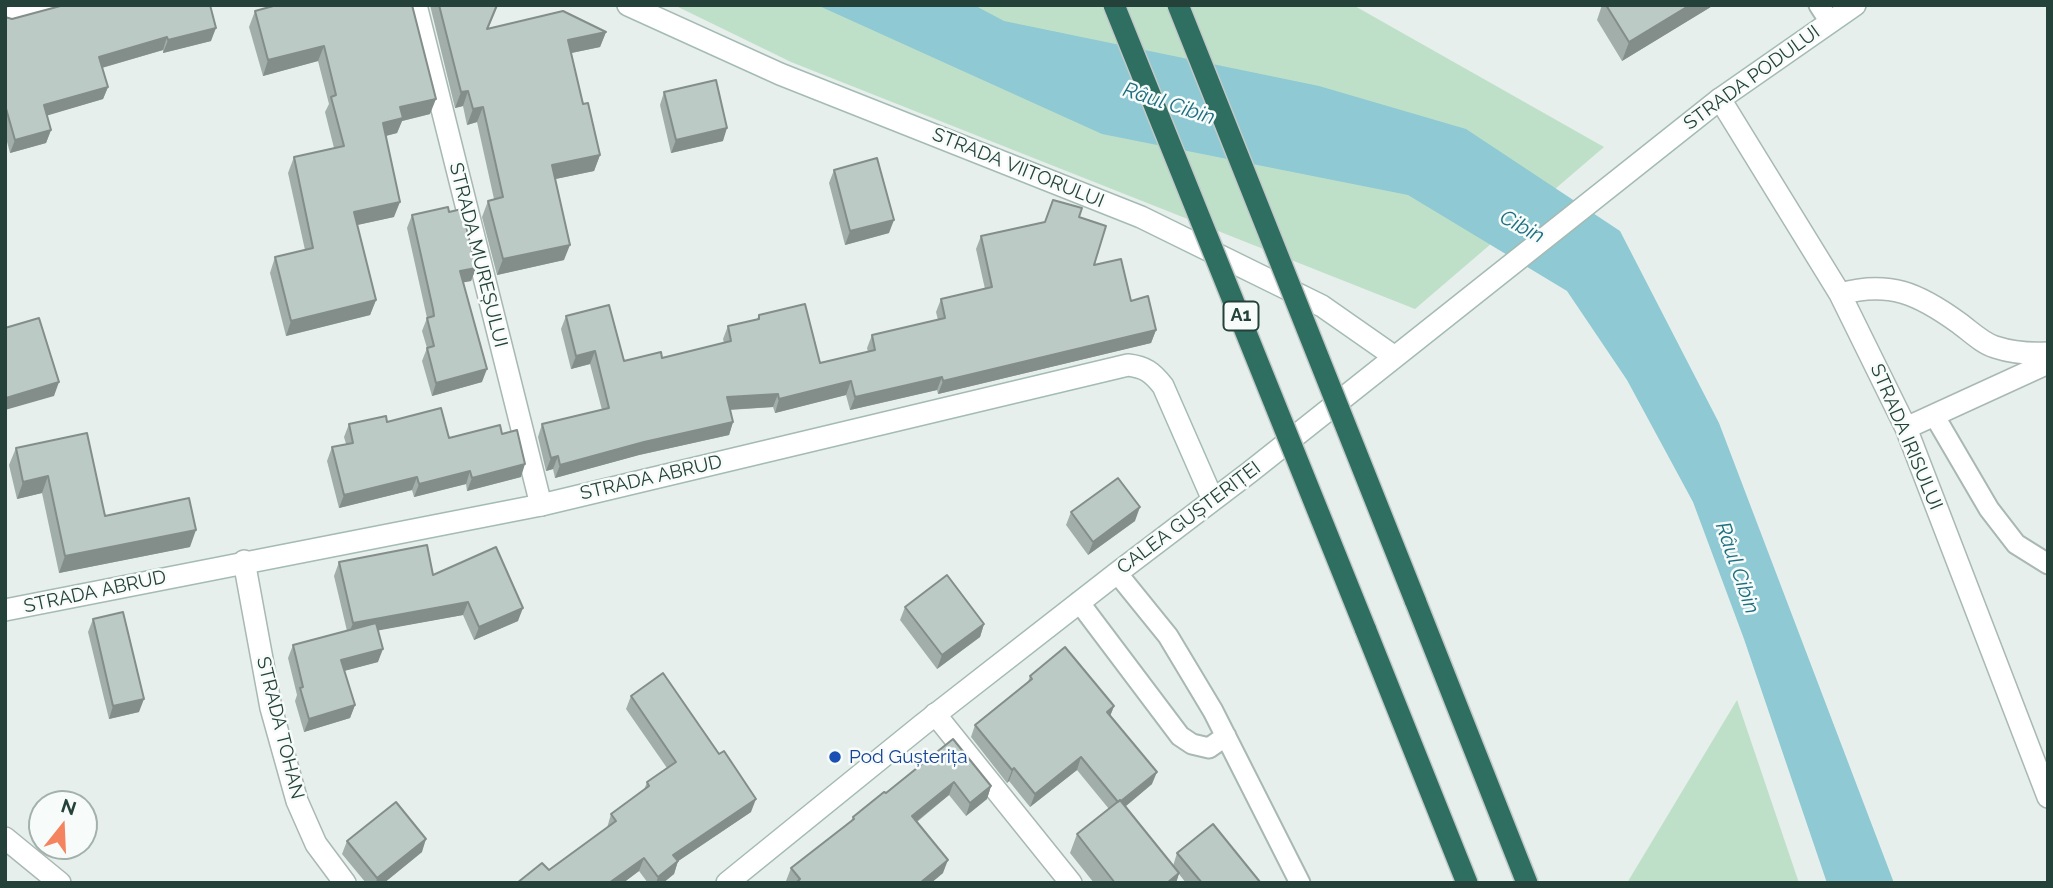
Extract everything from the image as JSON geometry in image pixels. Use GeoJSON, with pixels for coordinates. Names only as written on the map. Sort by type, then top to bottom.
{"type":"FeatureCollection","features":[{"type":"Feature","properties":{"kind":"highway","name":"A1"},"geometry":{"type":"LineString","coordinates":[[1114,5],[1467,883]]}},
{"type":"Feature","properties":{"kind":"highway"},"geometry":{"type":"LineString","coordinates":[[1178,5],[1527,883]]}},
{"type":"Feature","properties":{"kind":"street"},"geometry":{"type":"LineString","coordinates":[[5,19],[58,5]]}},
{"type":"Feature","properties":{"kind":"street","name":"STRADA MUREȘULUI"},"geometry":{"type":"LineString","coordinates":[[416,5],[541,505]]}},
{"type":"Feature","properties":{"kind":"street","name":"STRADA VIITORULUI"},"geometry":{"type":"LineString","coordinates":[[628,5],[780,74],[1141,217],[1322,306],[1395,357]]}},
{"type":"Feature","properties":{"kind":"street","name":"STRADA PODULUI"},"geometry":{"type":"LineString","coordinates":[[1651,154],[1825,14],[1855,5]]}},
{"type":"Feature","properties":{"kind":"street","name":"STRADA IRISULUI"},"geometry":{"type":"LineString","coordinates":[[1720,99],[1840,294],[1906,428],[2048,797]]}},
{"type":"Feature","properties":{"kind":"street","name":"CALEA GUȘTERIȚEI"},"geometry":{"type":"LineString","coordinates":[[727,883],[935,715],[1213,500],[1651,154]]}},
{"type":"Feature","properties":{"kind":"street"},"geometry":{"type":"LineString","coordinates":[[1840,294],[1864,287],[1908,292],[1942,311],[1993,347],[2025,354],[2048,353]]}},
{"type":"Feature","properties":{"kind":"street"},"geometry":{"type":"LineString","coordinates":[[1906,428],[2048,363]]}},
{"type":"Feature","properties":{"kind":"street","name":"STRADA ABRUD"},"geometry":{"type":"LineString","coordinates":[[5,610],[244,561],[541,505],[1128,365],[1142,367],[1153,373],[1163,386],[1213,500]]}},
{"type":"Feature","properties":{"kind":"street","name":"STRADA TOHAN"},"geometry":{"type":"LineString","coordinates":[[244,561],[271,708],[296,801],[316,844],[345,883]]}},
{"type":"Feature","properties":{"kind":"street"},"geometry":{"type":"LineString","coordinates":[[935,715],[1071,883]]}},
{"type":"Feature","properties":{"kind":"street"},"geometry":{"type":"LineString","coordinates":[[5,838],[60,883]]}},
{"type":"Feature","properties":{"kind":"lane"},"geometry":{"type":"LineString","coordinates":[[1934,415],[1989,509],[2016,544],[2048,564]]}},
{"type":"Feature","properties":{"kind":"lane"},"geometry":{"type":"LineString","coordinates":[[1116,573],[1168,636],[1226,736],[1300,883]]}},
{"type":"Feature","properties":{"kind":"lane"},"geometry":{"type":"LineString","coordinates":[[1079,602],[1180,736],[1192,744],[1209,748],[1226,736]]}},
{"type":"Feature","properties":{"kind":"green space"},"geometry":{"type":"Polygon","coordinates":[[[674,5],[1353,5],[1604,147],[1415,309],[791,62],[674,5]]]}},
{"type":"Feature","properties":{"kind":"green space"},"geometry":{"type":"Polygon","coordinates":[[[1737,700],[1799,883],[1627,883],[1737,700]]]}},
{"type":"Feature","properties":{"kind":"water"},"geometry":{"type":"Polygon","coordinates":[[[817,5],[974,5],[1004,21],[1319,86],[1466,129],[1620,231],[1719,423],[1894,883],[1827,883],[1744,639],[1693,502],[1627,380],[1567,291],[1408,195],[1102,134],[817,5]]]}},
{"type":"Feature","properties":{"kind":"building"},"geometry":{"type":"Polygon","coordinates":[[[64,5],[210,5],[216,28],[168,40],[167,37],[99,57],[108,87],[44,105],[51,130],[15,140],[5,105],[5,17],[12,19],[64,5]]]}},
{"type":"Feature","properties":{"kind":"building"},"geometry":{"type":"Polygon","coordinates":[[[277,5],[412,5],[436,99],[400,107],[403,118],[383,123],[400,202],[354,212],[376,300],[291,321],[275,257],[313,248],[294,157],[344,146],[331,97],[336,95],[324,46],[268,60],[255,11],[277,5]]]}},
{"type":"Feature","properties":{"kind":"building"},"geometry":{"type":"Polygon","coordinates":[[[439,5],[497,5],[487,29],[563,11],[606,32],[568,40],[583,104],[588,103],[600,155],[552,165],[570,245],[503,259],[488,201],[503,197],[483,107],[473,109],[468,91],[461,92],[439,5]]]}},
{"type":"Feature","properties":{"kind":"building"},"geometry":{"type":"Polygon","coordinates":[[[1606,5],[1690,5],[1629,42],[1606,5]]]}},
{"type":"Feature","properties":{"kind":"building"},"geometry":{"type":"Polygon","coordinates":[[[716,80],[727,128],[676,140],[664,92],[716,80]]]}},
{"type":"Feature","properties":{"kind":"building"},"geometry":{"type":"Polygon","coordinates":[[[877,158],[894,220],[850,231],[834,170],[877,158]]]}},
{"type":"Feature","properties":{"kind":"building"},"geometry":{"type":"Polygon","coordinates":[[[1053,200],[1082,208],[1079,217],[1106,226],[1094,265],[1121,259],[1131,301],[1148,296],[1156,330],[943,381],[942,377],[855,397],[851,381],[779,399],[778,394],[727,397],[733,422],[560,465],[558,456],[551,458],[542,424],[609,408],[595,351],[576,356],[566,316],[609,305],[624,361],[661,352],[662,358],[731,341],[728,326],[805,304],[820,363],[875,350],[872,335],[945,318],[941,299],[992,287],[981,236],[1045,222],[1053,200]]]}},
{"type":"Feature","properties":{"kind":"building"},"geometry":{"type":"Polygon","coordinates":[[[448,207],[449,212],[462,209],[476,268],[460,271],[487,369],[436,383],[427,348],[434,346],[427,318],[434,316],[412,215],[448,207]]]}},
{"type":"Feature","properties":{"kind":"building"},"geometry":{"type":"Polygon","coordinates":[[[39,318],[59,382],[6,398],[5,328],[39,318]]]}},
{"type":"Feature","properties":{"kind":"building"},"geometry":{"type":"Polygon","coordinates":[[[441,408],[449,438],[500,425],[502,434],[517,430],[525,464],[472,478],[470,471],[419,484],[417,477],[344,495],[332,447],[353,443],[349,424],[386,416],[387,422],[441,408]]]}},
{"type":"Feature","properties":{"kind":"building"},"geometry":{"type":"Polygon","coordinates":[[[87,433],[105,516],[189,498],[196,530],[65,556],[48,476],[23,482],[16,448],[87,433]]]}},
{"type":"Feature","properties":{"kind":"building"},"geometry":{"type":"Polygon","coordinates":[[[1118,478],[1140,507],[1093,542],[1071,512],[1118,478]]]}},
{"type":"Feature","properties":{"kind":"building"},"geometry":{"type":"Polygon","coordinates":[[[427,545],[433,575],[496,547],[523,608],[479,627],[468,602],[353,623],[339,562],[427,545]]]}},
{"type":"Feature","properties":{"kind":"building"},"geometry":{"type":"Polygon","coordinates":[[[947,575],[984,624],[942,655],[905,607],[947,575]]]}},
{"type":"Feature","properties":{"kind":"building"},"geometry":{"type":"Polygon","coordinates":[[[123,612],[144,699],[113,706],[93,619],[123,612]]]}},
{"type":"Feature","properties":{"kind":"building"},"geometry":{"type":"Polygon","coordinates":[[[376,623],[383,649],[341,660],[355,705],[309,719],[300,688],[303,687],[293,645],[376,623]]]}},
{"type":"Feature","properties":{"kind":"building"},"geometry":{"type":"Polygon","coordinates":[[[1065,647],[1114,706],[1107,712],[1157,772],[1121,801],[1118,802],[1081,757],[1035,794],[975,725],[1032,679],[1030,676],[1065,647]]]}},
{"type":"Feature","properties":{"kind":"building"},"geometry":{"type":"Polygon","coordinates":[[[663,673],[719,754],[724,751],[756,799],[673,855],[678,861],[658,877],[644,858],[609,883],[517,883],[542,863],[549,870],[616,821],[611,814],[649,786],[647,782],[676,762],[631,696],[663,673]]]}},
{"type":"Feature","properties":{"kind":"building"},"geometry":{"type":"Polygon","coordinates":[[[953,739],[991,786],[970,803],[954,782],[912,816],[948,860],[920,883],[796,883],[800,879],[791,868],[953,739]]]}},
{"type":"Feature","properties":{"kind":"building"},"geometry":{"type":"Polygon","coordinates":[[[1120,800],[1179,873],[1167,883],[1115,883],[1077,834],[1120,800]]]}},
{"type":"Feature","properties":{"kind":"building"},"geometry":{"type":"Polygon","coordinates":[[[396,802],[426,839],[377,878],[347,841],[396,802]]]}},
{"type":"Feature","properties":{"kind":"building"},"geometry":{"type":"Polygon","coordinates":[[[1213,824],[1259,883],[1202,883],[1177,853],[1213,824]]]}},
{"type":"Feature","properties":{"kind":"place","name":"Pod Gușterița"},"geometry":{"type":"Point","coordinates":[835,757]}},
{"type":"Feature","properties":{"kind":"water label","name":"Râul Cibin"},"geometry":{"type":"Point","coordinates":[1169,104]}},
{"type":"Feature","properties":{"kind":"water label","name":"Cibin"},"geometry":{"type":"Point","coordinates":[1522,227]}},
{"type":"Feature","properties":{"kind":"water label","name":"Râul Cibin"},"geometry":{"type":"Point","coordinates":[1737,568]}}]}
